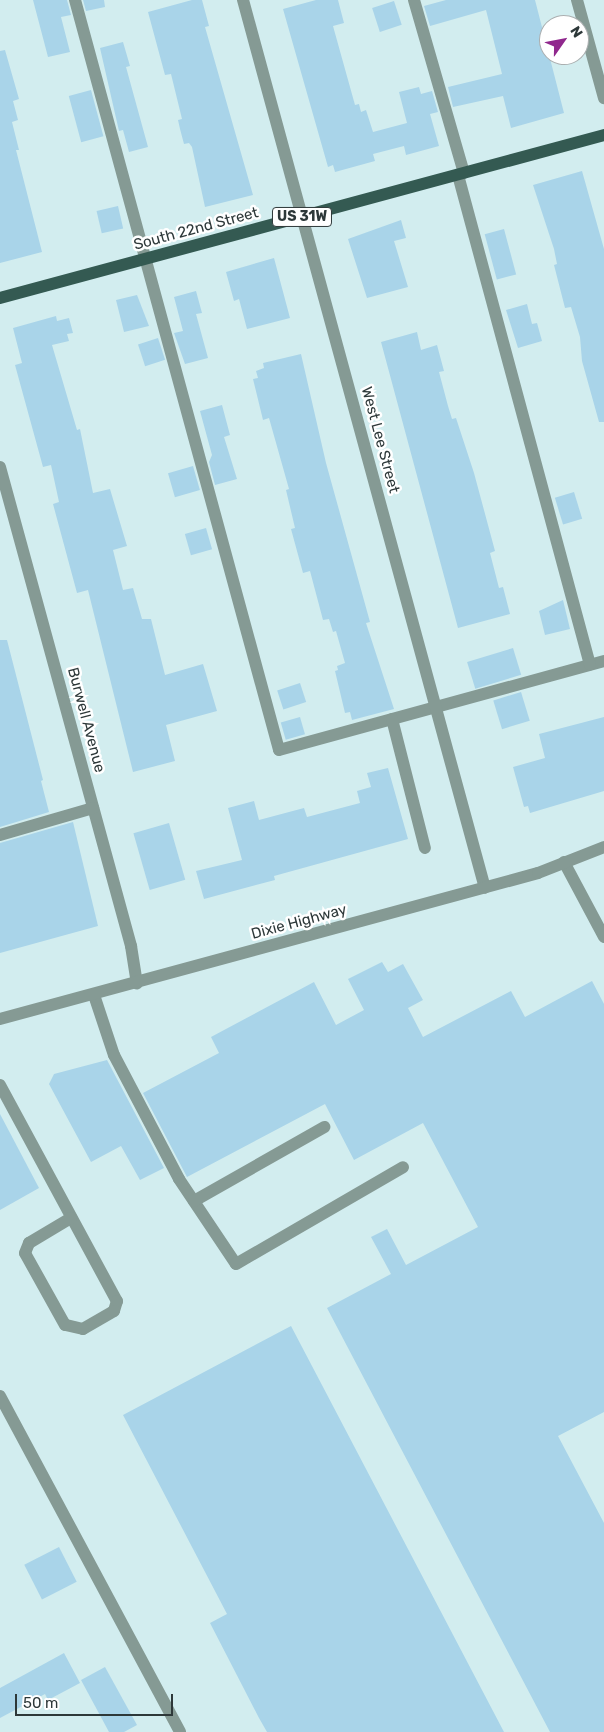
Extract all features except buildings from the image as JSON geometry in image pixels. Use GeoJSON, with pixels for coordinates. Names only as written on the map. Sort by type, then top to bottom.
{"type":"FeatureCollection","features":[{"type":"Feature","properties":{"kind":"main road","name":"South 22nd Street"},"geometry":{"type":"LineString","coordinates":[[0,298],[604,135]]}},
{"type":"Feature","properties":{"kind":"street"},"geometry":{"type":"LineString","coordinates":[[75,0],[279,750],[436,709],[604,661]]}},
{"type":"Feature","properties":{"kind":"street","name":"West Lee Street"},"geometry":{"type":"LineString","coordinates":[[244,0],[485,888]]}},
{"type":"Feature","properties":{"kind":"street"},"geometry":{"type":"LineString","coordinates":[[414,0],[590,664]]}},
{"type":"Feature","properties":{"kind":"street"},"geometry":{"type":"LineString","coordinates":[[577,0],[604,98]]}},
{"type":"Feature","properties":{"kind":"street","name":"Burwell Avenue"},"geometry":{"type":"LineString","coordinates":[[0,467],[131,946],[137,984]]}},
{"type":"Feature","properties":{"kind":"street"},"geometry":{"type":"LineString","coordinates":[[392,719],[425,848]]}},
{"type":"Feature","properties":{"kind":"street"},"geometry":{"type":"LineString","coordinates":[[0,835],[93,808]]}},
{"type":"Feature","properties":{"kind":"street","name":"Dixie Highway"},"geometry":{"type":"LineString","coordinates":[[0,1019],[137,984],[485,888],[604,847]]}},
{"type":"Feature","properties":{"kind":"street"},"geometry":{"type":"LineString","coordinates":[[564,862],[604,937]]}},
{"type":"Feature","properties":{"kind":"street"},"geometry":{"type":"LineString","coordinates":[[94,995],[114,1055],[179,1179],[236,1264],[403,1167]]}},
{"type":"Feature","properties":{"kind":"street"},"geometry":{"type":"LineString","coordinates":[[0,1085],[117,1301],[114,1310],[83,1329],[64,1325],[25,1253],[29,1243],[71,1218]]}},
{"type":"Feature","properties":{"kind":"street"},"geometry":{"type":"LineString","coordinates":[[194,1201],[324,1127]]}},
{"type":"Feature","properties":{"kind":"street"},"geometry":{"type":"LineString","coordinates":[[0,1396],[180,1732]]}}]}
